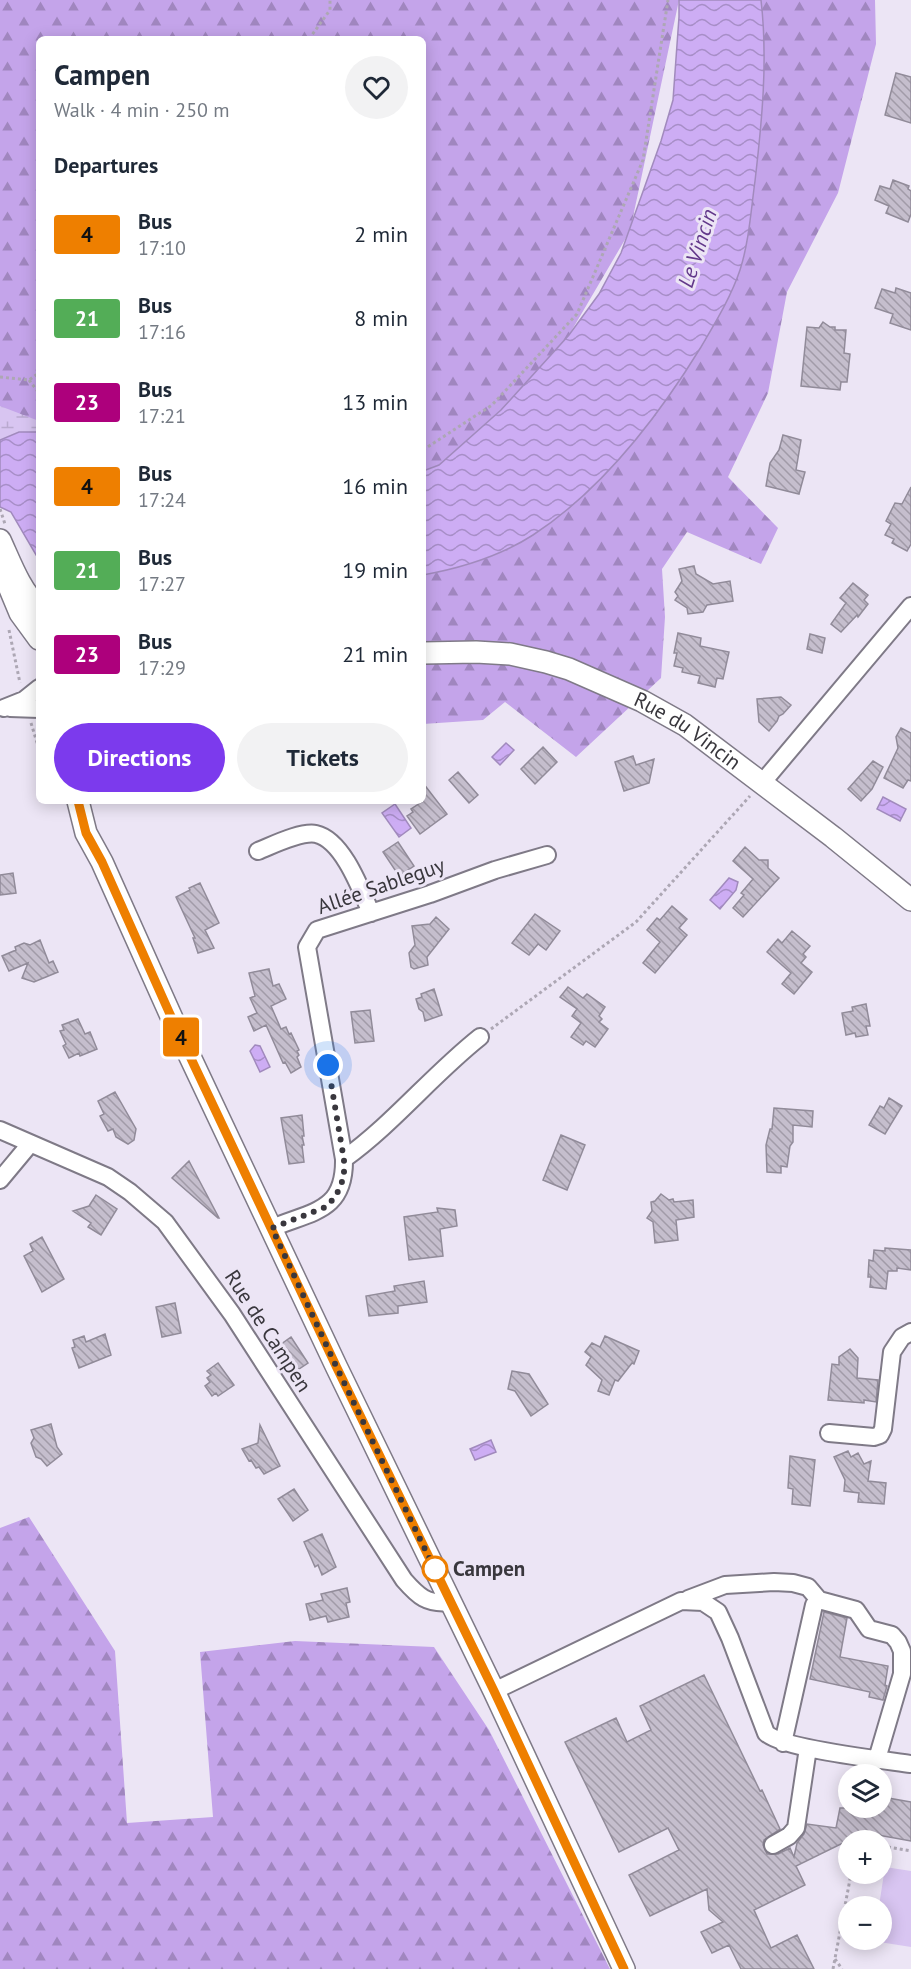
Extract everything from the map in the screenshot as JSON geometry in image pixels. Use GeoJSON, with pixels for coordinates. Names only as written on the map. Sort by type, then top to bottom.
{"type":"FeatureCollection","features":[{"type":"Feature","properties":{"kind":"main road"},"geometry":{"type":"LineString","coordinates":[[0,540],[16,578],[36,605]]}},
{"type":"Feature","properties":{"kind":"main road"},"geometry":{"type":"LineString","coordinates":[[0,565],[20,613],[36,635]]}},
{"type":"Feature","properties":{"kind":"main road","name":"Rue du Vincin"},"geometry":{"type":"LineString","coordinates":[[426,653],[510,654],[546,662],[569,669],[642,701],[686,725],[911,900]]}},
{"type":"Feature","properties":{"kind":"main road"},"geometry":{"type":"LineString","coordinates":[[79,804],[86,833],[102,862],[171,1016],[337,1368],[494,1691],[624,1969]]}},
{"type":"Feature","properties":{"kind":"main road"},"geometry":{"type":"LineString","coordinates":[[92,804],[102,862]]}},
{"type":"Feature","properties":{"kind":"street"},"geometry":{"type":"LineString","coordinates":[[762,783],[911,606]]}},
{"type":"Feature","properties":{"kind":"street"},"geometry":{"type":"LineString","coordinates":[[2,708],[24,700],[36,690]]}},
{"type":"Feature","properties":{"kind":"street"},"geometry":{"type":"LineString","coordinates":[[2,708],[34,713]]}},
{"type":"Feature","properties":{"kind":"street"},"geometry":{"type":"LineString","coordinates":[[258,851],[302,835],[317,834],[335,845],[356,879],[371,913]]}},
{"type":"Feature","properties":{"kind":"street","name":"Allée Sableguy"},"geometry":{"type":"LineString","coordinates":[[272,1228],[326,1207],[336,1196],[344,1177],[344,1160],[308,947],[317,930],[430,894],[495,870],[547,855]]}},
{"type":"Feature","properties":{"kind":"street"},"geometry":{"type":"LineString","coordinates":[[344,1160],[363,1145],[455,1057],[480,1037]]}},
{"type":"Feature","properties":{"kind":"street","name":"Rue de Campen"},"geometry":{"type":"LineString","coordinates":[[0,1130],[108,1177],[130,1191],[165,1222],[232,1314],[404,1580],[423,1599],[442,1603],[451,1602]]}},
{"type":"Feature","properties":{"kind":"street"},"geometry":{"type":"LineString","coordinates":[[0,1180],[30,1144]]}},
{"type":"Feature","properties":{"kind":"street"},"geometry":{"type":"LineString","coordinates":[[829,1433],[880,1436],[883,1429],[892,1352],[902,1337],[911,1332]]}},
{"type":"Feature","properties":{"kind":"street"},"geometry":{"type":"LineString","coordinates":[[494,1691],[681,1601],[726,1585],[793,1583],[808,1587],[819,1600],[856,1610],[868,1629],[892,1635],[898,1642],[902,1651],[902,1674],[877,1759]]}},
{"type":"Feature","properties":{"kind":"street"},"geometry":{"type":"LineString","coordinates":[[783,1743],[814,1605],[819,1600]]}},
{"type":"Feature","properties":{"kind":"street"},"geometry":{"type":"LineString","coordinates":[[681,1601],[703,1602],[718,1612],[765,1733],[783,1743],[911,1764]]}},
{"type":"Feature","properties":{"kind":"street"},"geometry":{"type":"LineString","coordinates":[[773,1845],[789,1836],[795,1828],[808,1748]]}},
{"type":"Feature","properties":{"kind":"path"},"geometry":{"type":"LineString","coordinates":[[311,36],[330,10],[330,0]]}},
{"type":"Feature","properties":{"kind":"path"},"geometry":{"type":"LineString","coordinates":[[426,448],[492,405],[577,314],[643,160],[668,0]]}},
{"type":"Feature","properties":{"kind":"path"},"geometry":{"type":"LineString","coordinates":[[0,377],[29,380],[36,376]]}},
{"type":"Feature","properties":{"kind":"path"},"geometry":{"type":"LineString","coordinates":[[29,380],[36,389]]}},
{"type":"Feature","properties":{"kind":"path"},"geometry":{"type":"LineString","coordinates":[[0,509],[2,515]]}},
{"type":"Feature","properties":{"kind":"path"},"geometry":{"type":"LineString","coordinates":[[16,662],[21,691]]}},
{"type":"Feature","properties":{"kind":"path"},"geometry":{"type":"LineString","coordinates":[[480,1037],[636,922],[762,783]]}},
{"type":"Feature","properties":{"kind":"path"},"geometry":{"type":"LineString","coordinates":[[892,1848],[911,1851]]}},
{"type":"Feature","properties":{"kind":"path"},"geometry":{"type":"LineString","coordinates":[[833,1969],[849,1884]]}},
{"type":"Feature","properties":{"kind":"path"},"geometry":{"type":"LineString","coordinates":[[835,1959],[842,1969]]}},
{"type":"Feature","properties":{"kind":"green space"},"geometry":{"type":"Polygon","coordinates":[[[0,0],[679,0],[630,231],[569,335],[501,410],[439,465],[426,470],[426,36],[36,36],[36,433],[0,440],[0,0]]]}},
{"type":"Feature","properties":{"kind":"green space"},"geometry":{"type":"Polygon","coordinates":[[[761,0],[875,0],[876,44],[838,193],[787,292],[768,393],[728,477],[778,528],[761,564],[687,532],[662,569],[665,617],[661,678],[576,757],[505,702],[483,720],[426,724],[426,574],[466,565],[507,550],[558,517],[604,475],[625,452],[682,377],[721,312],[740,270],[750,223],[756,171],[760,98],[761,0]]]}},
{"type":"Feature","properties":{"kind":"green space"},"geometry":{"type":"Polygon","coordinates":[[[0,406],[36,420],[36,515],[0,497],[0,406]]]}},
{"type":"Feature","properties":{"kind":"green space"},"geometry":{"type":"Polygon","coordinates":[[[29,1517],[115,1651],[127,1823],[213,1817],[200,1652],[295,1641],[434,1647],[489,1730],[610,1969],[0,1969],[0,1528],[29,1517]]]}},
{"type":"Feature","properties":{"kind":"green space"},"geometry":{"type":"Polygon","coordinates":[[[892,1868],[911,1871],[911,1947],[892,1944],[892,1896],[881,1896],[882,1884],[892,1884],[892,1868]]]}},
{"type":"Feature","properties":{"kind":"water","name":"Le Vincin"},"geometry":{"type":"Polygon","coordinates":[[[679,0],[761,0],[764,68],[760,136],[748,237],[740,270],[732,290],[701,347],[666,400],[627,450],[582,496],[533,535],[507,550],[466,565],[426,574],[426,470],[439,465],[501,410],[569,335],[599,294],[621,253],[661,141],[673,100],[679,0]]]}},
{"type":"Feature","properties":{"kind":"water"},"geometry":{"type":"Polygon","coordinates":[[[19,432],[36,432],[36,555],[11,512],[0,507],[0,440],[19,432]]]}},
{"type":"Feature","properties":{"kind":"water"},"geometry":{"type":"Polygon","coordinates":[[[506,743],[514,750],[500,765],[492,757],[506,743]]]}},
{"type":"Feature","properties":{"kind":"water"},"geometry":{"type":"Polygon","coordinates":[[[883,797],[906,809],[900,821],[877,809],[883,797]]]}},
{"type":"Feature","properties":{"kind":"water"},"geometry":{"type":"Polygon","coordinates":[[[395,804],[411,828],[399,837],[382,813],[395,804]]]}},
{"type":"Feature","properties":{"kind":"water"},"geometry":{"type":"Polygon","coordinates":[[[729,878],[738,882],[736,890],[720,909],[710,900],[729,878]]]}},
{"type":"Feature","properties":{"kind":"water"},"geometry":{"type":"Polygon","coordinates":[[[255,1045],[260,1046],[270,1067],[260,1072],[250,1051],[255,1045]]]}},
{"type":"Feature","properties":{"kind":"water"},"geometry":{"type":"Polygon","coordinates":[[[491,1440],[496,1452],[475,1460],[470,1449],[491,1440]]]}},
{"type":"Feature","properties":{"kind":"building"},"geometry":{"type":"Polygon","coordinates":[[[896,73],[911,77],[911,123],[885,115],[896,73]]]}},
{"type":"Feature","properties":{"kind":"building"},"geometry":{"type":"Polygon","coordinates":[[[893,180],[909,186],[908,189],[911,191],[911,214],[908,222],[886,213],[889,206],[875,200],[880,186],[890,189],[893,180]]]}},
{"type":"Feature","properties":{"kind":"building"},"geometry":{"type":"Polygon","coordinates":[[[896,288],[911,293],[911,330],[890,323],[893,314],[875,308],[882,289],[895,293],[896,288]]]}},
{"type":"Feature","properties":{"kind":"building"},"geometry":{"type":"Polygon","coordinates":[[[823,322],[830,327],[835,327],[835,330],[846,330],[844,353],[850,354],[847,382],[841,382],[840,390],[801,386],[807,327],[819,328],[823,322]]]}},
{"type":"Feature","properties":{"kind":"building"},"geometry":{"type":"Polygon","coordinates":[[[783,435],[801,440],[796,470],[805,472],[799,494],[766,486],[770,463],[779,450],[783,435]]]}},
{"type":"Feature","properties":{"kind":"building"},"geometry":{"type":"Polygon","coordinates":[[[911,487],[911,544],[907,551],[892,543],[894,539],[885,535],[891,524],[886,521],[895,503],[902,504],[911,487]]]}},
{"type":"Feature","properties":{"kind":"building"},"geometry":{"type":"Polygon","coordinates":[[[694,566],[696,574],[713,584],[730,581],[733,601],[707,605],[703,612],[688,614],[687,608],[675,600],[678,596],[675,592],[682,581],[679,569],[694,566]]]}},
{"type":"Feature","properties":{"kind":"building"},"geometry":{"type":"Polygon","coordinates":[[[853,583],[868,595],[864,600],[868,604],[858,617],[857,615],[841,632],[831,624],[846,603],[840,598],[853,583]]]}},
{"type":"Feature","properties":{"kind":"building"},"geometry":{"type":"Polygon","coordinates":[[[678,633],[701,638],[700,646],[729,652],[723,679],[717,678],[715,687],[698,683],[700,676],[682,672],[683,668],[674,666],[678,633]]]}},
{"type":"Feature","properties":{"kind":"building"},"geometry":{"type":"Polygon","coordinates":[[[810,634],[825,638],[822,653],[807,649],[810,634]]]}},
{"type":"Feature","properties":{"kind":"building"},"geometry":{"type":"Polygon","coordinates":[[[781,697],[791,705],[779,716],[769,731],[759,722],[757,699],[781,697]]]}},
{"type":"Feature","properties":{"kind":"building"},"geometry":{"type":"Polygon","coordinates":[[[901,728],[911,733],[911,781],[908,780],[903,788],[884,778],[898,748],[896,737],[901,728]]]}},
{"type":"Feature","properties":{"kind":"building"},"geometry":{"type":"Polygon","coordinates":[[[543,747],[557,762],[535,784],[521,769],[543,747]]]}},
{"type":"Feature","properties":{"kind":"building"},"geometry":{"type":"Polygon","coordinates":[[[633,756],[636,765],[654,759],[649,783],[624,791],[615,762],[633,756]]]}},
{"type":"Feature","properties":{"kind":"building"},"geometry":{"type":"Polygon","coordinates":[[[873,761],[883,767],[872,789],[861,801],[848,789],[873,761]]]}},
{"type":"Feature","properties":{"kind":"building"},"geometry":{"type":"Polygon","coordinates":[[[458,772],[478,795],[469,803],[449,780],[458,772]]]}},
{"type":"Feature","properties":{"kind":"building"},"geometry":{"type":"Polygon","coordinates":[[[426,787],[447,814],[420,834],[407,816],[413,812],[411,809],[418,804],[426,804],[426,787]]]}},
{"type":"Feature","properties":{"kind":"building"},"geometry":{"type":"Polygon","coordinates":[[[398,842],[414,866],[399,876],[383,852],[398,842]]]}},
{"type":"Feature","properties":{"kind":"building"},"geometry":{"type":"Polygon","coordinates":[[[745,847],[759,860],[768,860],[768,868],[779,878],[743,917],[733,908],[744,895],[741,893],[753,879],[733,861],[745,847]]]}},
{"type":"Feature","properties":{"kind":"building"},"geometry":{"type":"Polygon","coordinates":[[[13,873],[16,893],[0,895],[0,875],[13,873]]]}},
{"type":"Feature","properties":{"kind":"building"},"geometry":{"type":"Polygon","coordinates":[[[200,883],[219,923],[205,930],[214,948],[198,953],[193,938],[195,938],[176,897],[200,883]]]}},
{"type":"Feature","properties":{"kind":"building"},"geometry":{"type":"Polygon","coordinates":[[[672,906],[687,919],[679,928],[687,935],[655,973],[643,963],[660,942],[647,930],[672,906]]]}},
{"type":"Feature","properties":{"kind":"building"},"geometry":{"type":"Polygon","coordinates":[[[535,914],[560,931],[546,950],[538,944],[529,955],[512,943],[535,914]]]}},
{"type":"Feature","properties":{"kind":"building"},"geometry":{"type":"Polygon","coordinates":[[[436,917],[449,929],[427,957],[428,965],[414,969],[411,967],[409,953],[415,945],[412,926],[430,924],[436,917]]]}},
{"type":"Feature","properties":{"kind":"building"},"geometry":{"type":"Polygon","coordinates":[[[792,931],[810,946],[803,954],[806,957],[801,963],[812,972],[794,994],[782,984],[791,973],[767,952],[778,939],[782,943],[792,931]]]}},
{"type":"Feature","properties":{"kind":"building"},"geometry":{"type":"Polygon","coordinates":[[[40,940],[49,963],[53,961],[58,972],[34,982],[22,978],[28,963],[9,971],[2,956],[16,950],[15,947],[24,943],[30,945],[40,940]]]}},
{"type":"Feature","properties":{"kind":"building"},"geometry":{"type":"Polygon","coordinates":[[[269,969],[273,986],[279,984],[286,999],[271,1006],[281,1029],[286,1027],[299,1050],[297,1057],[301,1067],[291,1073],[285,1062],[283,1063],[266,1025],[254,1031],[248,1017],[257,1013],[250,998],[255,996],[249,973],[269,969]]]}},
{"type":"Feature","properties":{"kind":"building"},"geometry":{"type":"Polygon","coordinates":[[[568,987],[583,998],[587,994],[605,1007],[599,1016],[602,1019],[599,1022],[608,1029],[595,1047],[586,1041],[583,1045],[571,1037],[581,1023],[572,1016],[577,1009],[560,997],[568,987]]]}},
{"type":"Feature","properties":{"kind":"building"},"geometry":{"type":"Polygon","coordinates":[[[434,989],[442,1015],[425,1021],[416,999],[422,997],[421,994],[434,989]]]}},
{"type":"Feature","properties":{"kind":"building"},"geometry":{"type":"Polygon","coordinates":[[[866,1004],[870,1026],[866,1026],[868,1035],[856,1037],[855,1033],[846,1035],[842,1013],[853,1011],[852,1007],[866,1004]]]}},
{"type":"Feature","properties":{"kind":"building"},"geometry":{"type":"Polygon","coordinates":[[[370,1010],[374,1041],[355,1043],[351,1012],[370,1010]]]}},
{"type":"Feature","properties":{"kind":"building"},"geometry":{"type":"Polygon","coordinates":[[[78,1019],[85,1034],[90,1032],[97,1049],[69,1058],[63,1046],[66,1044],[60,1031],[64,1030],[62,1025],[78,1019]]]}},
{"type":"Feature","properties":{"kind":"building"},"geometry":{"type":"Polygon","coordinates":[[[115,1092],[136,1129],[134,1140],[128,1144],[116,1137],[113,1129],[108,1131],[100,1116],[104,1114],[98,1101],[115,1092]]]}},
{"type":"Feature","properties":{"kind":"building"},"geometry":{"type":"Polygon","coordinates":[[[889,1098],[902,1106],[885,1134],[869,1125],[880,1106],[884,1108],[889,1098]]]}},
{"type":"Feature","properties":{"kind":"building"},"geometry":{"type":"Polygon","coordinates":[[[774,1108],[813,1111],[812,1127],[793,1125],[793,1142],[790,1146],[787,1167],[781,1166],[781,1173],[767,1172],[766,1145],[770,1129],[772,1129],[774,1108]]]}},
{"type":"Feature","properties":{"kind":"building"},"geometry":{"type":"Polygon","coordinates":[[[302,1115],[304,1162],[289,1164],[281,1118],[302,1115]]]}},
{"type":"Feature","properties":{"kind":"building"},"geometry":{"type":"Polygon","coordinates":[[[561,1135],[585,1145],[567,1190],[543,1180],[561,1135]]]}},
{"type":"Feature","properties":{"kind":"building"},"geometry":{"type":"Polygon","coordinates":[[[189,1161],[219,1218],[172,1178],[189,1161]]]}},
{"type":"Feature","properties":{"kind":"building"},"geometry":{"type":"Polygon","coordinates":[[[661,1194],[669,1200],[673,1199],[674,1202],[693,1200],[694,1217],[676,1220],[678,1240],[655,1243],[653,1222],[647,1218],[652,1211],[651,1202],[661,1194]]]}},
{"type":"Feature","properties":{"kind":"building"},"geometry":{"type":"Polygon","coordinates":[[[96,1195],[117,1209],[101,1235],[88,1227],[91,1223],[73,1211],[89,1206],[96,1195]]]}},
{"type":"Feature","properties":{"kind":"building"},"geometry":{"type":"Polygon","coordinates":[[[437,1208],[455,1210],[457,1226],[440,1229],[443,1256],[409,1260],[404,1217],[438,1212],[437,1208]]]}},
{"type":"Feature","properties":{"kind":"building"},"geometry":{"type":"Polygon","coordinates":[[[42,1237],[64,1279],[42,1292],[24,1256],[33,1251],[30,1244],[42,1237]]]}},
{"type":"Feature","properties":{"kind":"building"},"geometry":{"type":"Polygon","coordinates":[[[885,1248],[911,1250],[911,1270],[897,1268],[897,1271],[888,1271],[886,1289],[870,1287],[869,1260],[873,1261],[874,1250],[885,1251],[885,1248]]]}},
{"type":"Feature","properties":{"kind":"building"},"geometry":{"type":"Polygon","coordinates":[[[424,1281],[427,1302],[398,1306],[398,1313],[369,1316],[366,1296],[395,1291],[394,1286],[424,1281]]]}},
{"type":"Feature","properties":{"kind":"building"},"geometry":{"type":"Polygon","coordinates":[[[175,1303],[181,1333],[162,1337],[156,1307],[175,1303]]]}},
{"type":"Feature","properties":{"kind":"building"},"geometry":{"type":"Polygon","coordinates":[[[105,1334],[111,1355],[79,1368],[72,1348],[75,1347],[73,1340],[84,1336],[86,1342],[105,1334]]]}},
{"type":"Feature","properties":{"kind":"building"},"geometry":{"type":"Polygon","coordinates":[[[605,1336],[639,1351],[634,1364],[632,1363],[618,1381],[615,1380],[609,1395],[598,1391],[602,1380],[586,1365],[591,1357],[585,1352],[592,1343],[600,1347],[605,1336]]]}},
{"type":"Feature","properties":{"kind":"building"},"geometry":{"type":"Polygon","coordinates":[[[291,1337],[308,1363],[290,1375],[273,1350],[291,1337]]]}},
{"type":"Feature","properties":{"kind":"building"},"geometry":{"type":"Polygon","coordinates":[[[850,1349],[858,1358],[857,1378],[878,1380],[876,1402],[828,1400],[832,1364],[839,1365],[839,1357],[850,1349]]]}},
{"type":"Feature","properties":{"kind":"building"},"geometry":{"type":"Polygon","coordinates":[[[218,1363],[234,1385],[218,1396],[216,1393],[212,1396],[205,1386],[210,1382],[207,1378],[211,1375],[207,1371],[218,1363]]]}},
{"type":"Feature","properties":{"kind":"building"},"geometry":{"type":"Polygon","coordinates":[[[512,1371],[529,1374],[548,1404],[531,1416],[515,1391],[508,1389],[512,1371]]]}},
{"type":"Feature","properties":{"kind":"building"},"geometry":{"type":"Polygon","coordinates":[[[51,1424],[57,1447],[62,1454],[47,1466],[36,1457],[31,1443],[34,1438],[31,1430],[51,1424]]]}},
{"type":"Feature","properties":{"kind":"building"},"geometry":{"type":"Polygon","coordinates":[[[260,1425],[280,1466],[264,1474],[251,1460],[249,1461],[242,1449],[258,1443],[260,1425]]]}},
{"type":"Feature","properties":{"kind":"building"},"geometry":{"type":"Polygon","coordinates":[[[848,1451],[851,1457],[858,1453],[864,1464],[871,1461],[868,1481],[886,1483],[884,1504],[858,1502],[859,1493],[844,1491],[845,1480],[834,1457],[848,1451]]]}},
{"type":"Feature","properties":{"kind":"building"},"geometry":{"type":"Polygon","coordinates":[[[790,1456],[815,1460],[810,1506],[792,1504],[793,1489],[788,1488],[790,1456]]]}},
{"type":"Feature","properties":{"kind":"building"},"geometry":{"type":"Polygon","coordinates":[[[294,1489],[308,1510],[293,1521],[278,1499],[294,1489]]]}},
{"type":"Feature","properties":{"kind":"building"},"geometry":{"type":"Polygon","coordinates":[[[322,1534],[336,1567],[322,1575],[318,1565],[315,1567],[304,1542],[322,1534]]]}},
{"type":"Feature","properties":{"kind":"building"},"geometry":{"type":"Polygon","coordinates":[[[347,1588],[350,1602],[346,1603],[349,1617],[328,1622],[326,1616],[310,1620],[306,1604],[323,1600],[321,1594],[347,1588]]]}},
{"type":"Feature","properties":{"kind":"building"},"geometry":{"type":"Polygon","coordinates":[[[824,1612],[847,1618],[840,1657],[888,1666],[885,1685],[887,1686],[883,1700],[869,1697],[870,1692],[810,1679],[824,1612]]]}},
{"type":"Feature","properties":{"kind":"building"},"geometry":{"type":"Polygon","coordinates":[[[704,1675],[780,1829],[764,1840],[763,1845],[767,1854],[778,1854],[790,1848],[794,1857],[797,1843],[804,1834],[807,1824],[836,1828],[838,1818],[892,1818],[892,1799],[911,1802],[911,1841],[892,1838],[892,1830],[838,1830],[838,1845],[796,1866],[805,1885],[754,1910],[771,1948],[797,1935],[814,1969],[741,1969],[729,1945],[712,1953],[701,1932],[723,1922],[709,1910],[707,1889],[650,1916],[629,1875],[679,1850],[668,1828],[619,1852],[565,1742],[616,1718],[627,1742],[651,1730],[640,1706],[704,1675]]]}},
{"type":"Feature","properties":{"kind":"bus line","name":"4"},"geometry":{"type":"LineString","coordinates":[[79,804],[86,833],[102,862],[169,1012],[337,1368],[494,1691],[624,1969]]}},
{"type":"Feature","properties":{"kind":"place","name":"Campen"},"geometry":{"type":"Point","coordinates":[435,1569]}},
{"type":"Feature","properties":{"kind":"route"},"geometry":{"type":"LineString","coordinates":[[328,1065],[344,1160],[344,1177],[336,1196],[326,1207],[272,1228],[436,1572],[435,1569]]}}]}
